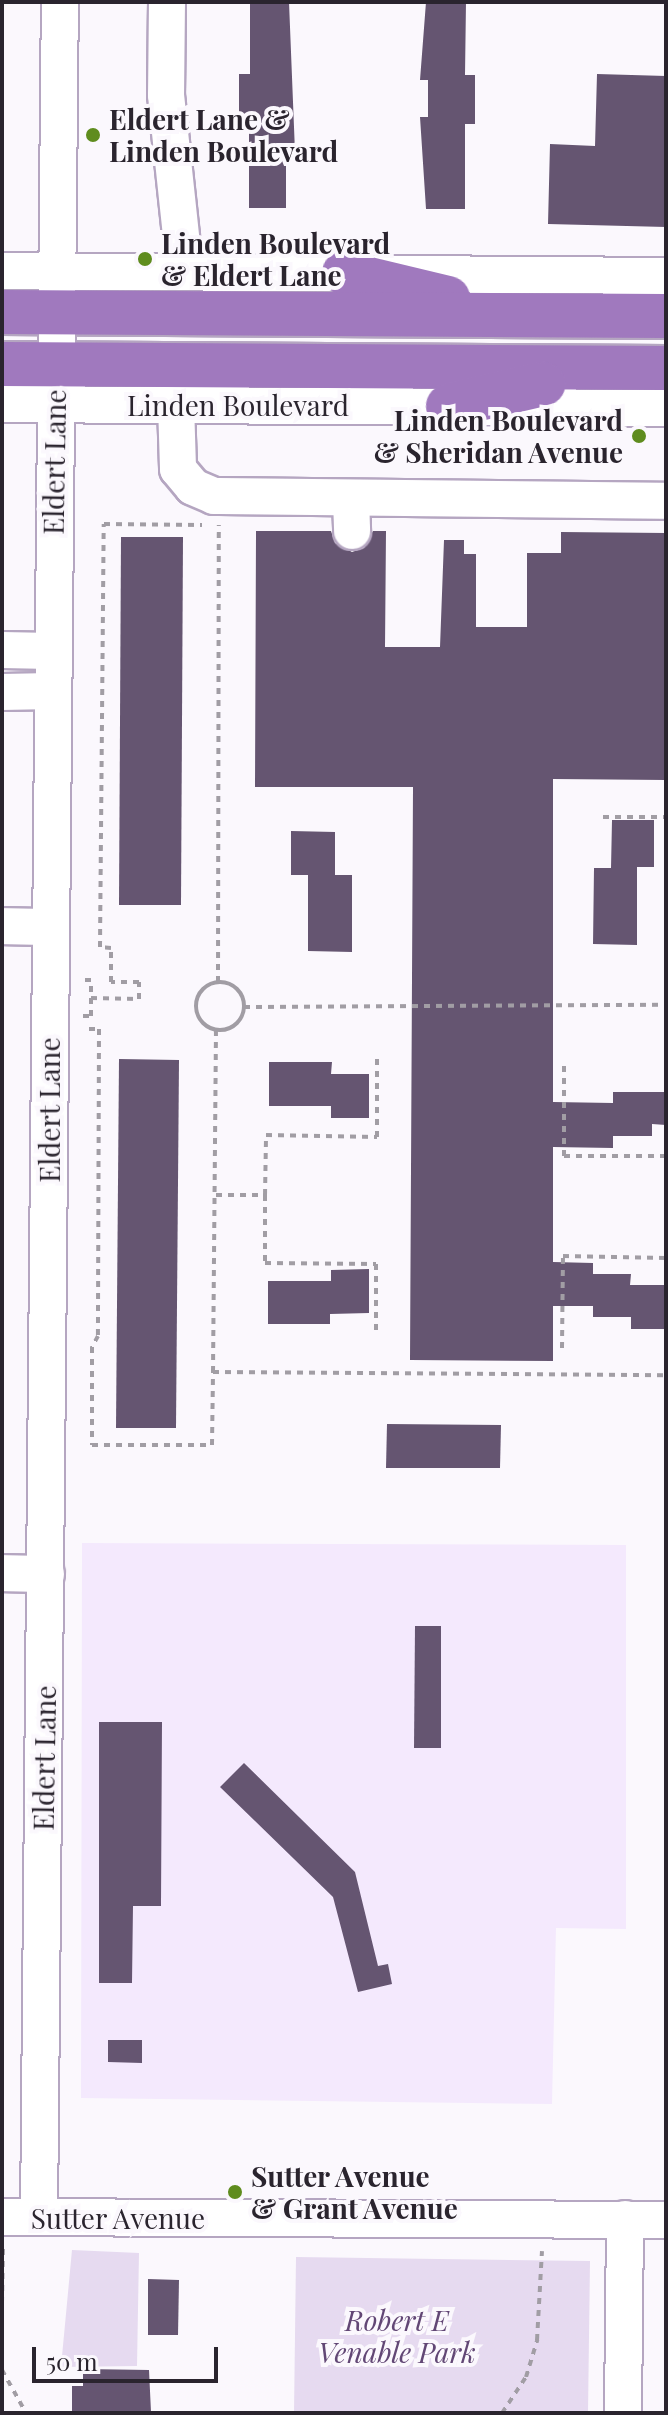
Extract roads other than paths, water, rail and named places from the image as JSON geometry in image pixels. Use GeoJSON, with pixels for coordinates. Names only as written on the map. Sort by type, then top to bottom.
{"type":"FeatureCollection","features":[{"type":"Feature","properties":{"kind":"highway"},"geometry":{"type":"LineString","coordinates":[[344,273],[525,316]]}},
{"type":"Feature","properties":{"kind":"highway"},"geometry":{"type":"LineString","coordinates":[[2,312],[56,292],[525,316],[666,316]]}},
{"type":"Feature","properties":{"kind":"highway","name":"Linden Boulevard"},"geometry":{"type":"LineString","coordinates":[[2,364],[56,384],[666,368]]}},
{"type":"Feature","properties":{"kind":"highway"},"geometry":{"type":"LineString","coordinates":[[448,406],[614,367]]}},
{"type":"Feature","properties":{"kind":"street","name":"Eldert Lane"},"geometry":{"type":"LineString","coordinates":[[39,2217],[60,2]]}},
{"type":"Feature","properties":{"kind":"street"},"geometry":{"type":"LineString","coordinates":[[167,2],[166,95],[185,272]]}},
{"type":"Feature","properties":{"kind":"street"},"geometry":{"type":"LineString","coordinates":[[2,271],[56,292],[185,272],[666,276]]}},
{"type":"Feature","properties":{"kind":"street","name":"Linden Boulevard"},"geometry":{"type":"LineString","coordinates":[[2,404],[56,384],[176,404],[666,408]]}},
{"type":"Feature","properties":{"kind":"street"},"geometry":{"type":"LineString","coordinates":[[176,404],[178,469],[202,492],[352,515],[595,517],[666,501]]}},
{"type":"Feature","properties":{"kind":"street"},"geometry":{"type":"LineString","coordinates":[[2,650],[52,651]]}},
{"type":"Feature","properties":{"kind":"street"},"geometry":{"type":"LineString","coordinates":[[2,692],[52,691]]}},
{"type":"Feature","properties":{"kind":"street"},"geometry":{"type":"LineString","coordinates":[[2,926],[50,927]]}},
{"type":"Feature","properties":{"kind":"street"},"geometry":{"type":"LineString","coordinates":[[2,1573],[46,1574]]}},
{"type":"Feature","properties":{"kind":"street","name":"Sutter Avenue"},"geometry":{"type":"LineString","coordinates":[[3,2231],[39,2217],[666,2220]]}},
{"type":"Feature","properties":{"kind":"street"},"geometry":{"type":"LineString","coordinates":[[623,2413],[625,2219]]}},
{"type":"Feature","properties":{"kind":"place","name":"Eldert Lane & Linden Boulevard"},"geometry":{"type":"Point","coordinates":[93,135]}},
{"type":"Feature","properties":{"kind":"place","name":"Linden Boulevard & Eldert Lane"},"geometry":{"type":"Point","coordinates":[145,259]}},
{"type":"Feature","properties":{"kind":"place","name":"Linden Boulevard & Sheridan Avenue"},"geometry":{"type":"Point","coordinates":[639,436]}},
{"type":"Feature","properties":{"kind":"place","name":"Sutter Avenue & Grant Avenue"},"geometry":{"type":"Point","coordinates":[235,2192]}},
{"type":"Feature","properties":{"kind":"park label","name":"Robert E Venable Park"},"geometry":{"type":"Point","coordinates":[397,2336]}}]}
